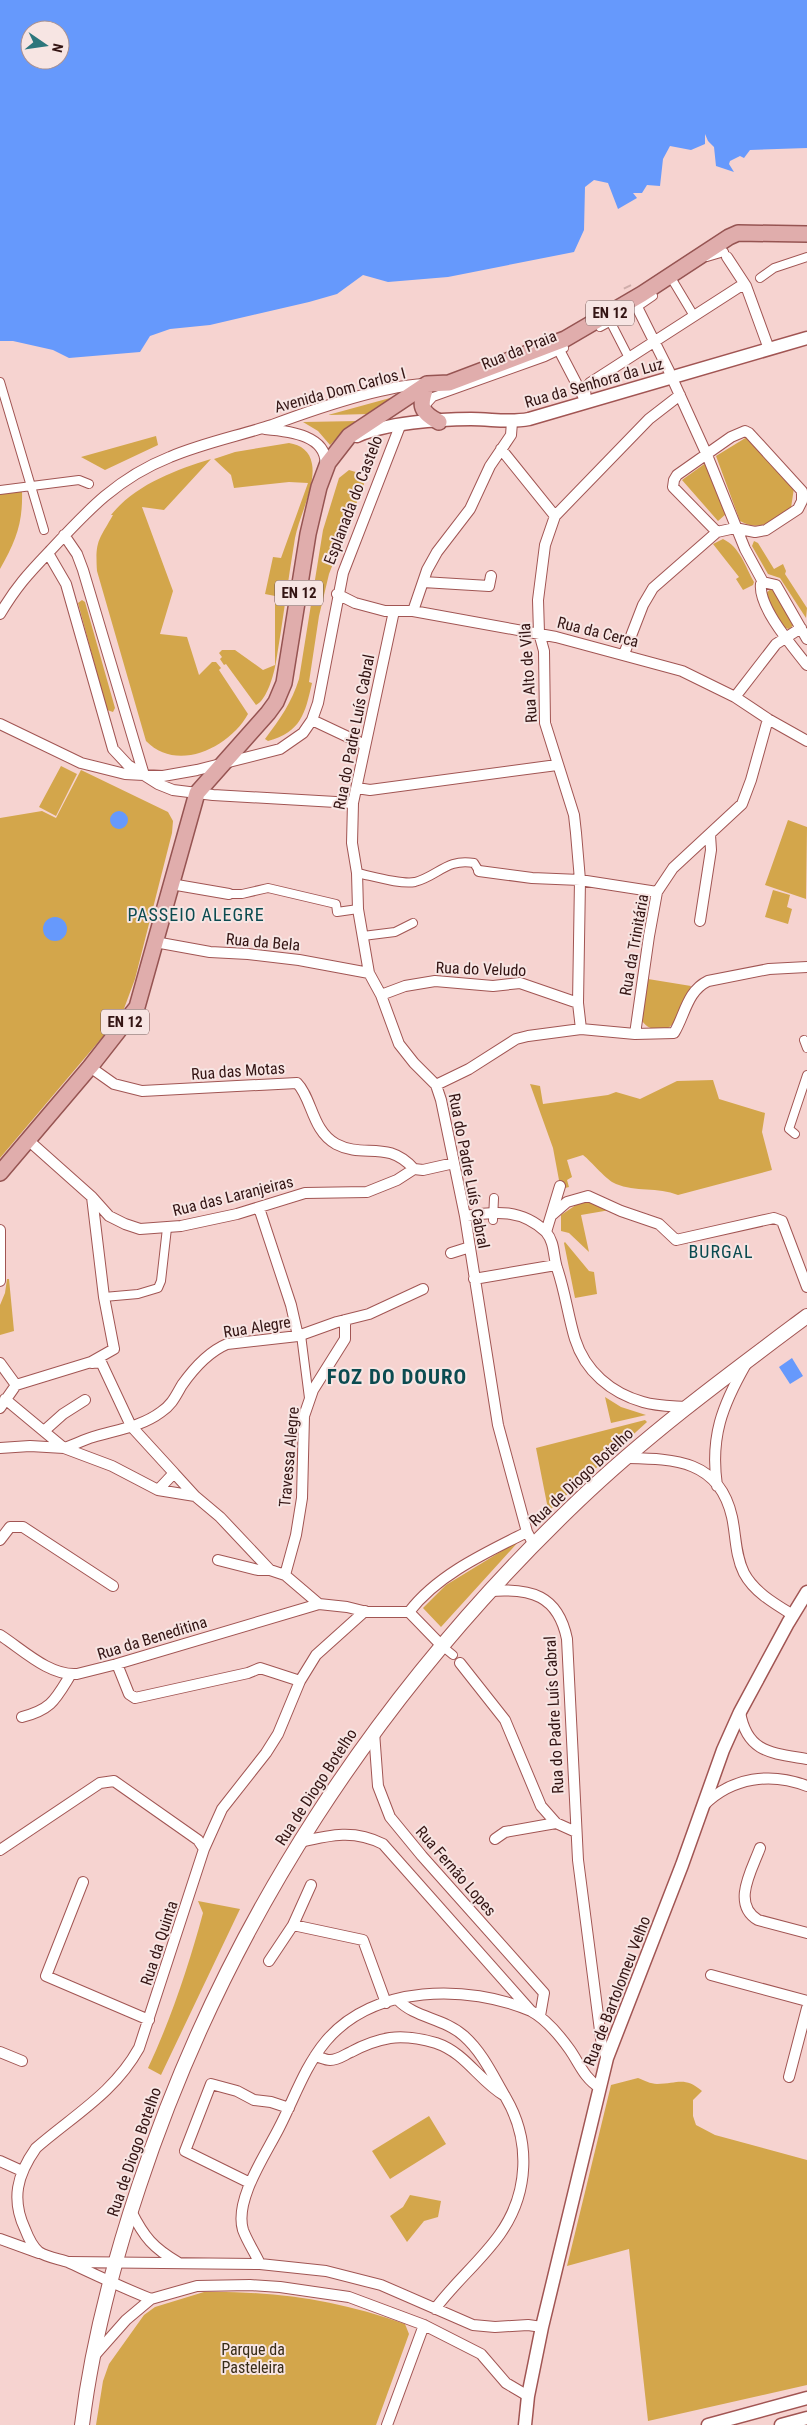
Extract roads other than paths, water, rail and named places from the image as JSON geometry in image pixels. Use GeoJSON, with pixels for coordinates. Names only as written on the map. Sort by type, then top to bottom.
{"type":"FeatureCollection","features":[{"type":"Feature","properties":{"kind":"main road","name":"EN 12"},"geometry":{"type":"LineString","coordinates":[[427,384],[449,382],[565,339],[642,294],[729,236],[738,233],[807,234]]}},
{"type":"Feature","properties":{"kind":"main road"},"geometry":{"type":"LineString","coordinates":[[427,384],[422,400],[423,408],[428,416],[439,422]]}},
{"type":"Feature","properties":{"kind":"main road","name":"Esplanada do Castelo"},"geometry":{"type":"LineString","coordinates":[[197,793],[268,713],[276,702],[284,683],[308,534],[323,475],[341,444],[357,428],[427,384]]}},
{"type":"Feature","properties":{"kind":"main road","name":"EN 12"},"geometry":{"type":"LineString","coordinates":[[0,1173],[90,1067],[137,1007],[197,793]]}},
{"type":"Feature","properties":{"kind":"main road","name":"Rua de Diogo Botelho"},"geometry":{"type":"LineString","coordinates":[[82,2425],[91,2360],[115,2263],[169,2099],[226,1971],[260,1906],[300,1842],[374,1732],[448,1650],[490,1591],[534,1545],[579,1500],[685,1407],[807,1316]]}},
{"type":"Feature","properties":{"kind":"street"},"geometry":{"type":"LineString","coordinates":[[769,349],[746,286],[726,255],[709,256],[637,308],[707,455],[745,549],[763,582],[776,585],[807,639]]}},
{"type":"Feature","properties":{"kind":"street"},"geometry":{"type":"LineString","coordinates":[[760,278],[774,268],[807,257]]}},
{"type":"Feature","properties":{"kind":"street"},"geometry":{"type":"LineString","coordinates":[[673,281],[694,316]]}},
{"type":"Feature","properties":{"kind":"street"},"geometry":{"type":"LineString","coordinates":[[586,401],[586,386],[739,287],[746,286]]}},
{"type":"Feature","properties":{"kind":"street","name":"Rua da Praia"},"geometry":{"type":"LineString","coordinates":[[423,408],[433,397],[559,350],[624,314]]}},
{"type":"Feature","properties":{"kind":"street"},"geometry":{"type":"LineString","coordinates":[[610,321],[629,358]]}},
{"type":"Feature","properties":{"kind":"street","name":"Rua da Senhora da Luz"},"geometry":{"type":"LineString","coordinates":[[413,612],[423,582],[437,552],[470,509],[500,449],[511,435],[512,422],[530,419],[670,375],[807,338]]}},
{"type":"Feature","properties":{"kind":"street"},"geometry":{"type":"LineString","coordinates":[[559,350],[586,401]]}},
{"type":"Feature","properties":{"kind":"street"},"geometry":{"type":"LineString","coordinates":[[0,382],[44,530]]}},
{"type":"Feature","properties":{"kind":"street","name":"Avenida Dom Carlos I"},"geometry":{"type":"LineString","coordinates":[[0,614],[15,588],[64,535],[106,494],[124,480],[146,467],[192,448],[396,387],[427,384]]}},
{"type":"Feature","properties":{"kind":"street","name":"Rua Alto de Vila"},"geometry":{"type":"LineString","coordinates":[[581,1030],[578,1003],[580,880],[574,815],[545,723],[544,651],[539,634],[538,600],[545,545],[555,516],[649,419],[680,395]]}},
{"type":"Feature","properties":{"kind":"street","name":"Esplanada do Castelo"},"geometry":{"type":"LineString","coordinates":[[341,444],[375,429],[471,419],[512,422]]}},
{"type":"Feature","properties":{"kind":"street","name":"Esplanada do Castelo"},"geometry":{"type":"LineString","coordinates":[[144,775],[179,774],[280,749],[296,739],[312,720],[318,703],[337,594],[343,573],[400,426]]}},
{"type":"Feature","properties":{"kind":"street","name":"Avenida Dom Carlos I"},"geometry":{"type":"LineString","coordinates":[[260,429],[302,435],[314,442],[324,454],[325,466],[323,475]]}},
{"type":"Feature","properties":{"kind":"street"},"geometry":{"type":"LineString","coordinates":[[624,654],[643,605],[653,588],[717,532],[738,529],[755,532],[766,530],[804,504],[804,491],[745,431],[732,437],[677,475],[674,480],[673,487],[717,532]]}},
{"type":"Feature","properties":{"kind":"street"},"geometry":{"type":"LineString","coordinates":[[500,449],[555,516]]}},
{"type":"Feature","properties":{"kind":"street"},"geometry":{"type":"LineString","coordinates":[[0,490],[79,480],[89,484]]}},
{"type":"Feature","properties":{"kind":"street"},"geometry":{"type":"LineString","coordinates":[[64,535],[77,554],[91,592],[144,775]]}},
{"type":"Feature","properties":{"kind":"street"},"geometry":{"type":"LineString","coordinates":[[48,553],[66,584],[113,749],[128,765],[174,790],[353,803]]}},
{"type":"Feature","properties":{"kind":"street"},"geometry":{"type":"LineString","coordinates":[[423,582],[489,586],[491,576]]}},
{"type":"Feature","properties":{"kind":"street"},"geometry":{"type":"LineString","coordinates":[[763,582],[761,584],[761,596],[786,639],[807,665]]}},
{"type":"Feature","properties":{"kind":"street","name":"Rua da Cerca"},"geometry":{"type":"LineString","coordinates":[[337,594],[355,603],[394,611],[413,612],[539,634],[624,654],[682,671],[735,697],[768,719],[807,740]]}},
{"type":"Feature","properties":{"kind":"street","name":"Rua do Padre Luís Cabral"},"geometry":{"type":"LineString","coordinates":[[394,611],[353,803],[352,843],[357,872],[358,909],[369,973],[381,995],[399,1044],[414,1063],[436,1085],[441,1100],[465,1216],[498,1425],[526,1532],[534,1545]]}},
{"type":"Feature","properties":{"kind":"street"},"geometry":{"type":"LineString","coordinates":[[735,697],[776,644],[801,628]]}},
{"type":"Feature","properties":{"kind":"street","name":"Rua da Trinitária"},"geometry":{"type":"LineString","coordinates":[[635,1034],[657,892],[673,868],[742,804],[751,780],[768,719]]}},
{"type":"Feature","properties":{"kind":"street"},"geometry":{"type":"LineString","coordinates":[[312,720],[365,745]]}},
{"type":"Feature","properties":{"kind":"street"},"geometry":{"type":"LineString","coordinates":[[0,724],[81,763],[125,774],[144,775]]}},
{"type":"Feature","properties":{"kind":"street"},"geometry":{"type":"LineString","coordinates":[[357,788],[370,790],[557,765]]}},
{"type":"Feature","properties":{"kind":"street"},"geometry":{"type":"LineString","coordinates":[[700,922],[711,850],[710,835]]}},
{"type":"Feature","properties":{"kind":"street"},"geometry":{"type":"LineString","coordinates":[[357,872],[413,882],[446,866],[463,861],[474,863],[479,871],[532,878],[580,880],[657,892]]}},
{"type":"Feature","properties":{"kind":"street"},"geometry":{"type":"LineString","coordinates":[[171,884],[229,894],[242,894],[268,888],[336,904],[338,912],[358,909]]}},
{"type":"Feature","properties":{"kind":"street"},"geometry":{"type":"LineString","coordinates":[[363,936],[395,932],[413,923]]}},
{"type":"Feature","properties":{"kind":"street","name":"Rua da Bela"},"geometry":{"type":"LineString","coordinates":[[155,942],[210,952],[299,960],[369,973]]}},
{"type":"Feature","properties":{"kind":"street"},"geometry":{"type":"LineString","coordinates":[[436,1085],[469,1069],[516,1039],[581,1030],[635,1034],[674,1033],[694,992],[700,984],[708,980],[744,973],[807,967]]}},
{"type":"Feature","properties":{"kind":"street","name":"Rua do Veludo"},"geometry":{"type":"LineString","coordinates":[[381,995],[405,986],[435,981],[493,986],[520,983],[578,1003]]}},
{"type":"Feature","properties":{"kind":"street","name":"Rua das Motas"},"geometry":{"type":"LineString","coordinates":[[90,1067],[114,1084],[142,1091],[297,1083],[311,1112],[332,1141],[352,1148],[391,1152],[405,1160],[414,1169]]}},
{"type":"Feature","properties":{"kind":"street"},"geometry":{"type":"LineString","coordinates":[[794,1134],[789,1129],[807,1075]]}},
{"type":"Feature","properties":{"kind":"street","name":"Rua das Laranjeiras"},"geometry":{"type":"LineString","coordinates":[[28,1140],[92,1197],[109,1216],[140,1229],[167,1228],[259,1208],[305,1193],[360,1193],[372,1191],[398,1180],[414,1169]]}},
{"type":"Feature","properties":{"kind":"street"},"geometry":{"type":"LineString","coordinates":[[414,1169],[423,1170],[454,1163]]}},
{"type":"Feature","properties":{"kind":"street"},"geometry":{"type":"LineString","coordinates":[[546,1232],[560,1186]]}},
{"type":"Feature","properties":{"kind":"street"},"geometry":{"type":"LineString","coordinates":[[552,1215],[567,1202],[588,1196],[621,1211],[659,1224],[672,1237],[679,1240],[774,1218],[782,1221],[807,1287]]}},
{"type":"Feature","properties":{"kind":"street"},"geometry":{"type":"LineString","coordinates":[[64,1448],[44,1431],[2,1403],[16,1385],[91,1362],[114,1349],[104,1297],[92,1197]]}},
{"type":"Feature","properties":{"kind":"street"},"geometry":{"type":"LineString","coordinates":[[493,1216],[494,1198]]}},
{"type":"Feature","properties":{"kind":"street"},"geometry":{"type":"LineString","coordinates":[[259,1208],[291,1305],[299,1336],[309,1399]]}},
{"type":"Feature","properties":{"kind":"street"},"geometry":{"type":"LineString","coordinates":[[465,1216],[521,1216],[538,1224],[546,1232],[554,1248],[556,1265],[565,1289],[575,1338],[582,1357],[593,1372],[614,1389],[643,1402],[685,1407]]}},
{"type":"Feature","properties":{"kind":"street"},"geometry":{"type":"LineString","coordinates":[[104,1297],[138,1294],[158,1288],[161,1282],[167,1228]]}},
{"type":"Feature","properties":{"kind":"street"},"geometry":{"type":"LineString","coordinates":[[0,1230],[0,1281]]}},
{"type":"Feature","properties":{"kind":"street"},"geometry":{"type":"LineString","coordinates":[[451,1253],[470,1247]]}},
{"type":"Feature","properties":{"kind":"street"},"geometry":{"type":"LineString","coordinates":[[474,1279],[556,1265]]}},
{"type":"Feature","properties":{"kind":"street","name":"Rua Alegre"},"geometry":{"type":"LineString","coordinates":[[64,1448],[153,1418],[170,1406],[182,1386],[206,1357],[216,1349],[227,1344],[299,1336],[344,1320],[369,1314],[423,1288]]}},
{"type":"Feature","properties":{"kind":"street","name":"Travessa Alegre"},"geometry":{"type":"LineString","coordinates":[[286,1575],[296,1535],[302,1498],[304,1416],[309,1399],[345,1339],[344,1320]]}},
{"type":"Feature","properties":{"kind":"street"},"geometry":{"type":"LineString","coordinates":[[717,1486],[714,1460],[719,1422],[726,1403],[748,1360]]}},
{"type":"Feature","properties":{"kind":"street"},"geometry":{"type":"LineString","coordinates":[[91,1362],[102,1362],[131,1426],[195,1496],[220,1517],[270,1570]]}},
{"type":"Feature","properties":{"kind":"street"},"geometry":{"type":"LineString","coordinates":[[0,1363],[16,1385]]}},
{"type":"Feature","properties":{"kind":"street"},"geometry":{"type":"LineString","coordinates":[[44,1431],[63,1414],[85,1400]]}},
{"type":"Feature","properties":{"kind":"street"},"geometry":{"type":"LineString","coordinates":[[0,1448],[30,1446],[64,1448],[112,1466],[158,1490],[195,1496]]}},
{"type":"Feature","properties":{"kind":"street"},"geometry":{"type":"LineString","coordinates":[[626,1458],[684,1462],[705,1473],[717,1486],[731,1514],[739,1559],[744,1574],[760,1593],[792,1615]]}},
{"type":"Feature","properties":{"kind":"street"},"geometry":{"type":"LineString","coordinates":[[158,1490],[174,1473]]}},
{"type":"Feature","properties":{"kind":"street"},"geometry":{"type":"LineString","coordinates":[[0,1540],[10,1527],[24,1527],[113,1586]]}},
{"type":"Feature","properties":{"kind":"street"},"geometry":{"type":"LineString","coordinates":[[218,1560],[286,1575],[319,1604],[347,1606],[388,1614],[409,1612],[422,1596],[451,1574],[501,1544],[526,1532]]}},
{"type":"Feature","properties":{"kind":"street","name":"Rua do Padre Luís Cabral"},"geometry":{"type":"LineString","coordinates":[[490,1591],[519,1590],[542,1597],[554,1607],[564,1625],[568,1654],[576,1832],[594,1989],[602,2046],[607,2058]]}},
{"type":"Feature","properties":{"kind":"street","name":"Rua de Bartolomeu Velho"},"geometry":{"type":"LineString","coordinates":[[525,2425],[528,2396],[542,2327],[607,2058],[740,1712],[792,1615],[807,1592]]}},
{"type":"Feature","properties":{"kind":"street","name":"Rua da Beneditina"},"geometry":{"type":"LineString","coordinates":[[70,1674],[117,1664],[319,1604]]}},
{"type":"Feature","properties":{"kind":"street","name":"Rua da Quinta"},"geometry":{"type":"LineString","coordinates":[[40,2252],[28,2237],[16,2203],[17,2184],[22,2171],[36,2148],[103,2095],[120,2078],[139,2048],[204,1850],[222,1810],[250,1775],[278,1734],[300,1681],[319,1651],[365,1611]]}},
{"type":"Feature","properties":{"kind":"street"},"geometry":{"type":"LineString","coordinates":[[409,1612],[448,1650]]}},
{"type":"Feature","properties":{"kind":"street"},"geometry":{"type":"LineString","coordinates":[[0,1635],[48,1667],[70,1674],[54,1700],[44,1710],[22,1717]]}},
{"type":"Feature","properties":{"kind":"street"},"geometry":{"type":"LineString","coordinates":[[460,1663],[505,1720],[545,1813],[556,1823],[576,1832]]}},
{"type":"Feature","properties":{"kind":"street"},"geometry":{"type":"LineString","coordinates":[[117,1664],[129,1694],[135,1698],[260,1668],[300,1681]]}},
{"type":"Feature","properties":{"kind":"street"},"geometry":{"type":"LineString","coordinates":[[740,1712],[742,1726],[757,1745],[773,1753],[807,1759]]}},
{"type":"Feature","properties":{"kind":"street","name":"Rua Fernão Lopes"},"geometry":{"type":"LineString","coordinates":[[374,1732],[378,1786],[390,1817],[428,1863],[544,1993],[536,2014]]}},
{"type":"Feature","properties":{"kind":"street"},"geometry":{"type":"LineString","coordinates":[[702,1807],[724,1789],[757,1778],[776,1778],[807,1786]]}},
{"type":"Feature","properties":{"kind":"street"},"geometry":{"type":"LineString","coordinates":[[0,1850],[100,1782],[114,1781],[198,1840],[204,1850]]}},
{"type":"Feature","properties":{"kind":"street"},"geometry":{"type":"LineString","coordinates":[[494,1839],[505,1832],[556,1823]]}},
{"type":"Feature","properties":{"kind":"street"},"geometry":{"type":"LineString","coordinates":[[300,1842],[343,1834],[370,1838],[383,1844],[569,2049],[588,2078],[599,2087]]}},
{"type":"Feature","properties":{"kind":"street"},"geometry":{"type":"LineString","coordinates":[[760,1848],[743,1897],[752,1917],[807,1933]]}},
{"type":"Feature","properties":{"kind":"street"},"geometry":{"type":"LineString","coordinates":[[83,1882],[46,1976],[149,2020]]}},
{"type":"Feature","properties":{"kind":"street"},"geometry":{"type":"LineString","coordinates":[[269,1961],[293,1925],[311,1885]]}},
{"type":"Feature","properties":{"kind":"street"},"geometry":{"type":"LineString","coordinates":[[293,1925],[362,1940],[386,2003]]}},
{"type":"Feature","properties":{"kind":"street"},"geometry":{"type":"LineString","coordinates":[[710,1975],[807,2001]]}},
{"type":"Feature","properties":{"kind":"street"},"geometry":{"type":"LineString","coordinates":[[260,2264],[243,2229],[241,2212],[250,2183],[315,2056],[337,2029],[352,2017],[386,2003],[425,1994],[474,1994],[499,1999],[536,2014]]}},
{"type":"Feature","properties":{"kind":"street"},"geometry":{"type":"LineString","coordinates":[[398,2000],[405,2007],[451,2026],[474,2046],[501,2086],[513,2109],[520,2128],[524,2149],[524,2170],[519,2196],[511,2217],[499,2236],[451,2288],[435,2309]]}},
{"type":"Feature","properties":{"kind":"street"},"geometry":{"type":"LineString","coordinates":[[789,2077],[807,2008]]}},
{"type":"Feature","properties":{"kind":"street"},"geometry":{"type":"LineString","coordinates":[[315,2056],[328,2060],[338,2059],[351,2052],[390,2038],[422,2040],[437,2044],[470,2063],[494,2090],[505,2096]]}},
{"type":"Feature","properties":{"kind":"street"},"geometry":{"type":"LineString","coordinates":[[0,2052],[22,2061]]}},
{"type":"Feature","properties":{"kind":"street"},"geometry":{"type":"LineString","coordinates":[[250,2183],[185,2152],[211,2084],[237,2091],[254,2100],[271,2102],[289,2108]]}},
{"type":"Feature","properties":{"kind":"street"},"geometry":{"type":"LineString","coordinates":[[0,2160],[22,2171]]}},
{"type":"Feature","properties":{"kind":"street"},"geometry":{"type":"LineString","coordinates":[[131,2211],[148,2241],[159,2252],[179,2264]]}},
{"type":"Feature","properties":{"kind":"street"},"geometry":{"type":"LineString","coordinates":[[0,2240],[67,2262],[110,2283],[152,2299]]}},
{"type":"Feature","properties":{"kind":"street"},"geometry":{"type":"LineString","coordinates":[[67,2262],[280,2264],[354,2276],[381,2285],[473,2325],[495,2327],[528,2324],[542,2327]]}},
{"type":"Feature","properties":{"kind":"street"},"geometry":{"type":"LineString","coordinates":[[91,2360],[126,2320],[152,2299],[197,2286],[250,2285],[280,2287],[349,2297],[424,2325],[481,2354],[506,2382],[528,2396]]}},
{"type":"Feature","properties":{"kind":"street"},"geometry":{"type":"LineString","coordinates":[[387,2425],[424,2325]]}},
{"type":"Feature","properties":{"kind":"street"},"geometry":{"type":"LineString","coordinates":[[708,2425],[807,2398]]}},
{"type":"Feature","properties":{"kind":"street"},"geometry":{"type":"LineString","coordinates":[[781,2425],[807,2418]]}},
{"type":"Feature","properties":{"kind":"water"},"geometry":{"type":"Polygon","coordinates":[[[0,0],[807,0],[807,148],[750,150],[744,158],[740,156],[730,161],[729,164],[734,172],[716,166],[714,147],[708,141],[705,134],[705,144],[691,150],[670,146],[663,159],[660,186],[647,185],[642,193],[633,193],[637,198],[618,209],[608,183],[594,180],[585,187],[584,230],[574,252],[448,277],[388,282],[363,275],[337,294],[309,302],[210,325],[170,329],[150,336],[140,352],[69,358],[53,350],[13,341],[0,341],[0,0]]]}},
{"type":"Feature","properties":{"kind":"water"},"geometry":{"type":"Polygon","coordinates":[[[115,811],[123,811],[128,816],[126,827],[115,829],[110,824],[110,816],[115,811]]]}},
{"type":"Feature","properties":{"kind":"water"},"geometry":{"type":"Polygon","coordinates":[[[55,917],[64,920],[67,929],[64,938],[55,941],[46,938],[43,929],[46,920],[55,917]]]}},
{"type":"Feature","properties":{"kind":"water"},"geometry":{"type":"Polygon","coordinates":[[[792,1358],[803,1376],[790,1384],[779,1367],[792,1358]]]}},
{"type":"Feature","properties":{"kind":"tunnel"},"geometry":{"type":"LineString","coordinates":[[624,314],[637,307],[627,286]]}},
{"type":"Feature","properties":{"kind":"district","name":"PASSEIO ALEGRE"},"geometry":{"type":"Point","coordinates":[196,914]}},
{"type":"Feature","properties":{"kind":"district","name":"BURGAL"},"geometry":{"type":"Point","coordinates":[721,1251]}},
{"type":"Feature","properties":{"kind":"district","name":"FOZ DO DOURO"},"geometry":{"type":"Point","coordinates":[397,1377]}},
{"type":"Feature","properties":{"kind":"park label","name":"Parque da Pasteleira"},"geometry":{"type":"Point","coordinates":[253,2358]}}]}
